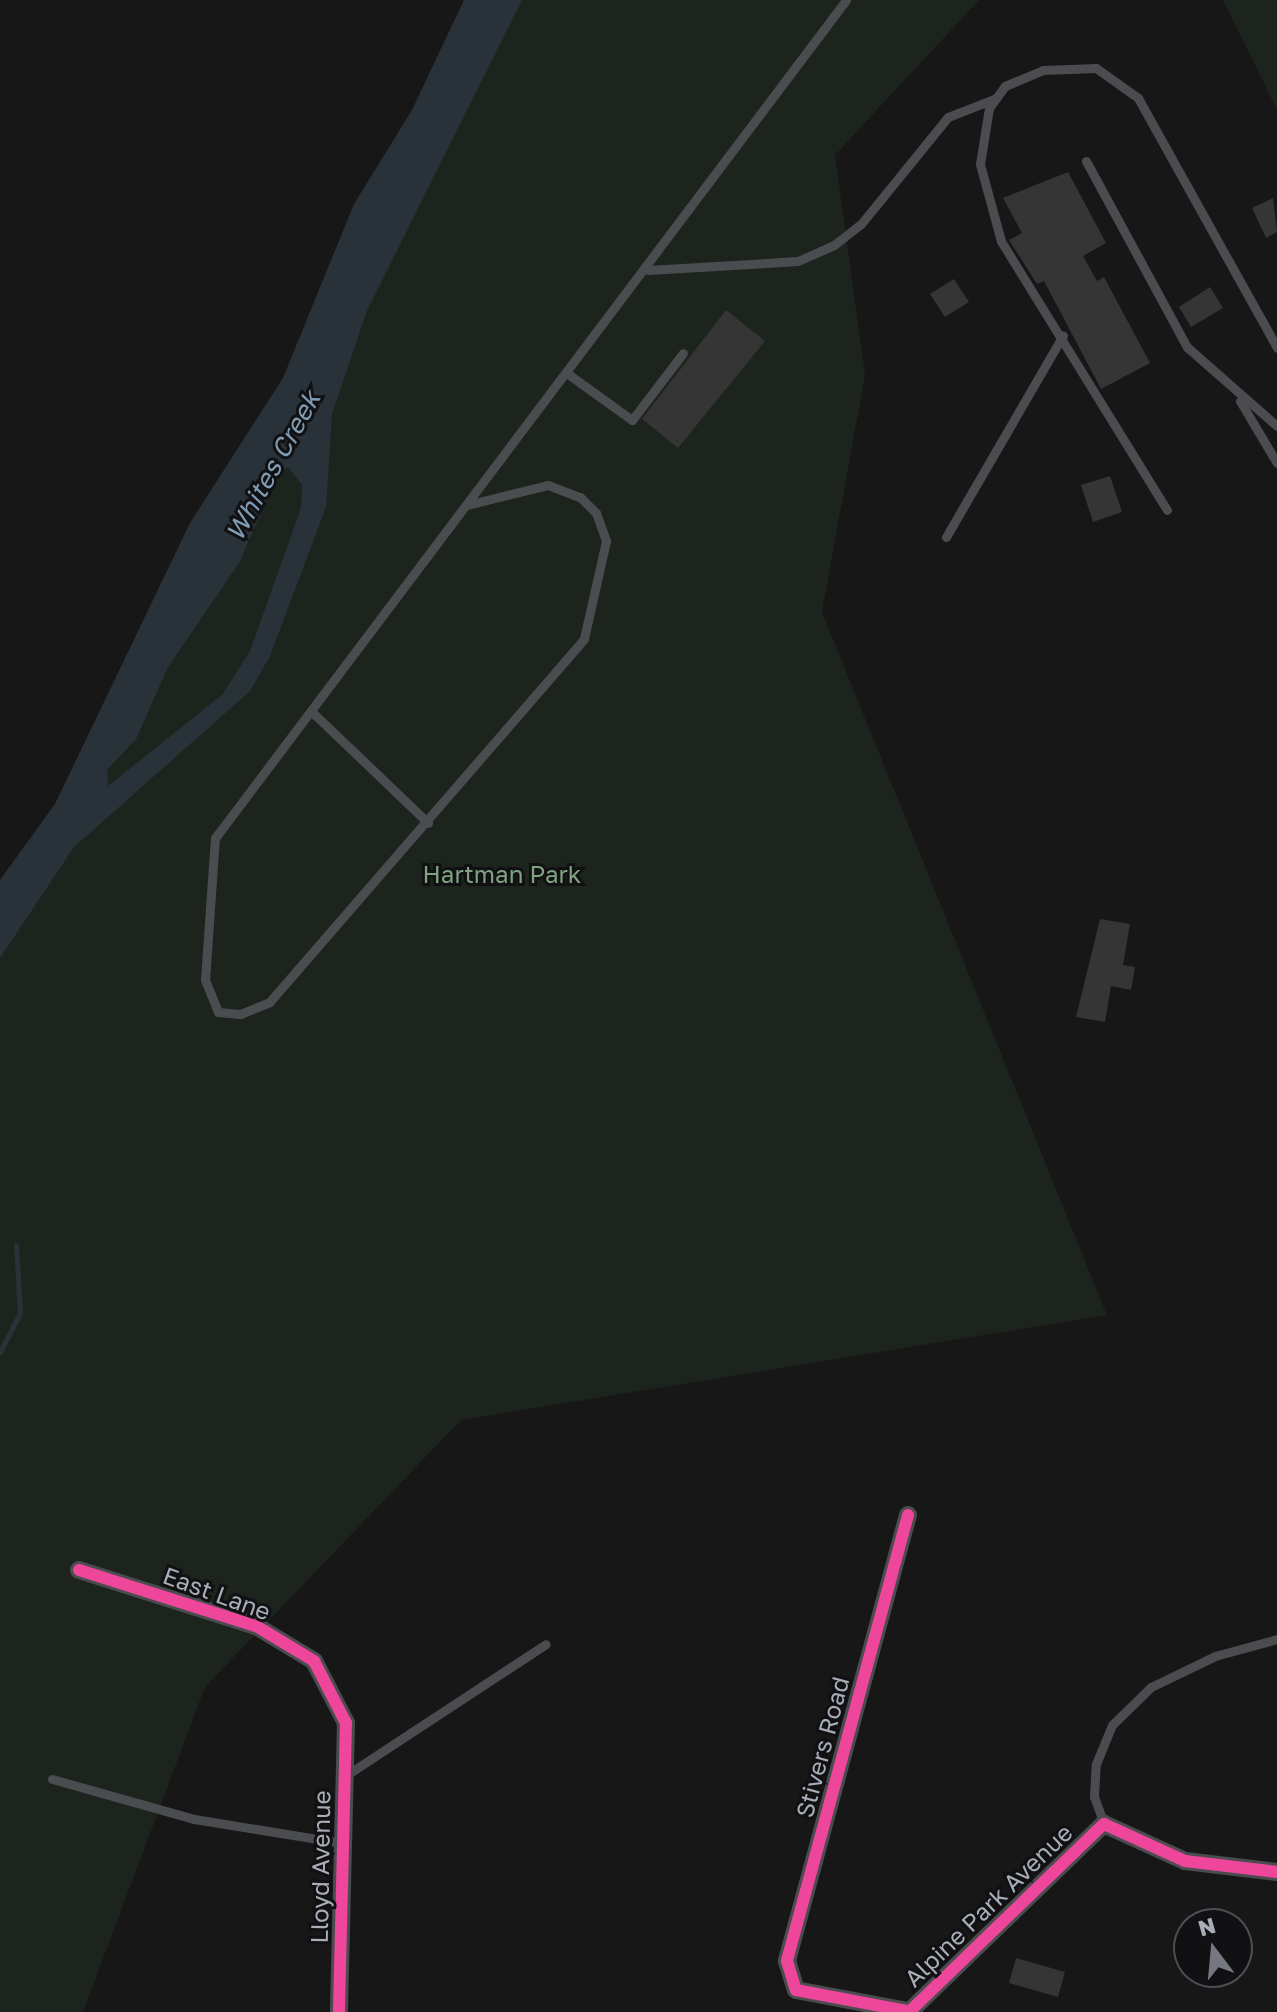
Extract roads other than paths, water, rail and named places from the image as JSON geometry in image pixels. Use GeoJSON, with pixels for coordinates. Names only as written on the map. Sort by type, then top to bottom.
{"type":"FeatureCollection","features":[{"type":"Feature","properties":{"kind":"street","name":"Stivers Road"},"geometry":{"type":"LineString","coordinates":[[908,1515],[787,1961],[796,1990],[910,2012]]}},
{"type":"Feature","properties":{"kind":"street","name":"East Lane"},"geometry":{"type":"LineString","coordinates":[[79,1570],[256,1626],[314,1661],[346,1723]]}},
{"type":"Feature","properties":{"kind":"street","name":"Lloyd Avenue"},"geometry":{"type":"LineString","coordinates":[[339,2012],[346,1723]]}},
{"type":"Feature","properties":{"kind":"street","name":"Alpine Park Avenue"},"geometry":{"type":"LineString","coordinates":[[910,2012],[1104,1824],[1185,1861],[1277,1872]]}},
{"type":"Feature","properties":{"kind":"lane"},"geometry":{"type":"LineString","coordinates":[[467,505],[520,489],[565,489],[596,513],[606,541],[584,639],[571,660],[270,1002],[240,1014],[210,1005],[205,980],[215,838],[467,505],[648,270],[846,0]]}},
{"type":"Feature","properties":{"kind":"lane"},"geometry":{"type":"LineString","coordinates":[[1167,510],[1063,335],[1032,299],[1001,241],[980,164],[994,99],[1005,86],[1043,70],[1096,68],[1116,77],[1163,136],[1277,348]]}},
{"type":"Feature","properties":{"kind":"lane"},"geometry":{"type":"LineString","coordinates":[[648,270],[798,261],[834,245],[861,224],[948,117],[994,99]]}},
{"type":"Feature","properties":{"kind":"lane"},"geometry":{"type":"LineString","coordinates":[[1086,161],[1187,347],[1238,398],[1277,426]]}},
{"type":"Feature","properties":{"kind":"lane"},"geometry":{"type":"LineString","coordinates":[[946,537],[1063,335]]}},
{"type":"Feature","properties":{"kind":"lane"},"geometry":{"type":"LineString","coordinates":[[568,374],[632,420],[683,353]]}},
{"type":"Feature","properties":{"kind":"lane"},"geometry":{"type":"LineString","coordinates":[[1238,398],[1277,463]]}},
{"type":"Feature","properties":{"kind":"lane"},"geometry":{"type":"LineString","coordinates":[[311,711],[428,823]]}},
{"type":"Feature","properties":{"kind":"lane"},"geometry":{"type":"LineString","coordinates":[[1104,1824],[1094,1797],[1096,1764],[1112,1725],[1151,1687],[1215,1656],[1277,1639]]}},
{"type":"Feature","properties":{"kind":"lane"},"geometry":{"type":"LineString","coordinates":[[345,1776],[546,1644]]}},
{"type":"Feature","properties":{"kind":"lane"},"geometry":{"type":"LineString","coordinates":[[52,1779],[194,1819],[343,1843]]}},
{"type":"Feature","properties":{"kind":"water","name":"Whites Creek"},"geometry":{"type":"Polygon","coordinates":[[[464,0],[522,0],[366,313],[332,414],[326,507],[270,656],[250,691],[74,847],[0,958],[0,880],[55,804],[190,523],[283,378],[354,204],[412,110],[464,0]],[[288,467],[278,474],[239,563],[168,667],[136,739],[107,770],[108,786],[223,694],[250,651],[301,508],[302,485],[288,467]]]}},
{"type":"Feature","properties":{"kind":"waterway"},"geometry":{"type":"LineString","coordinates":[[0,1352],[20,1313],[16,1245]]}},
{"type":"Feature","properties":{"kind":"park label","name":"Hartman Park"},"geometry":{"type":"Point","coordinates":[502,874]}}]}
